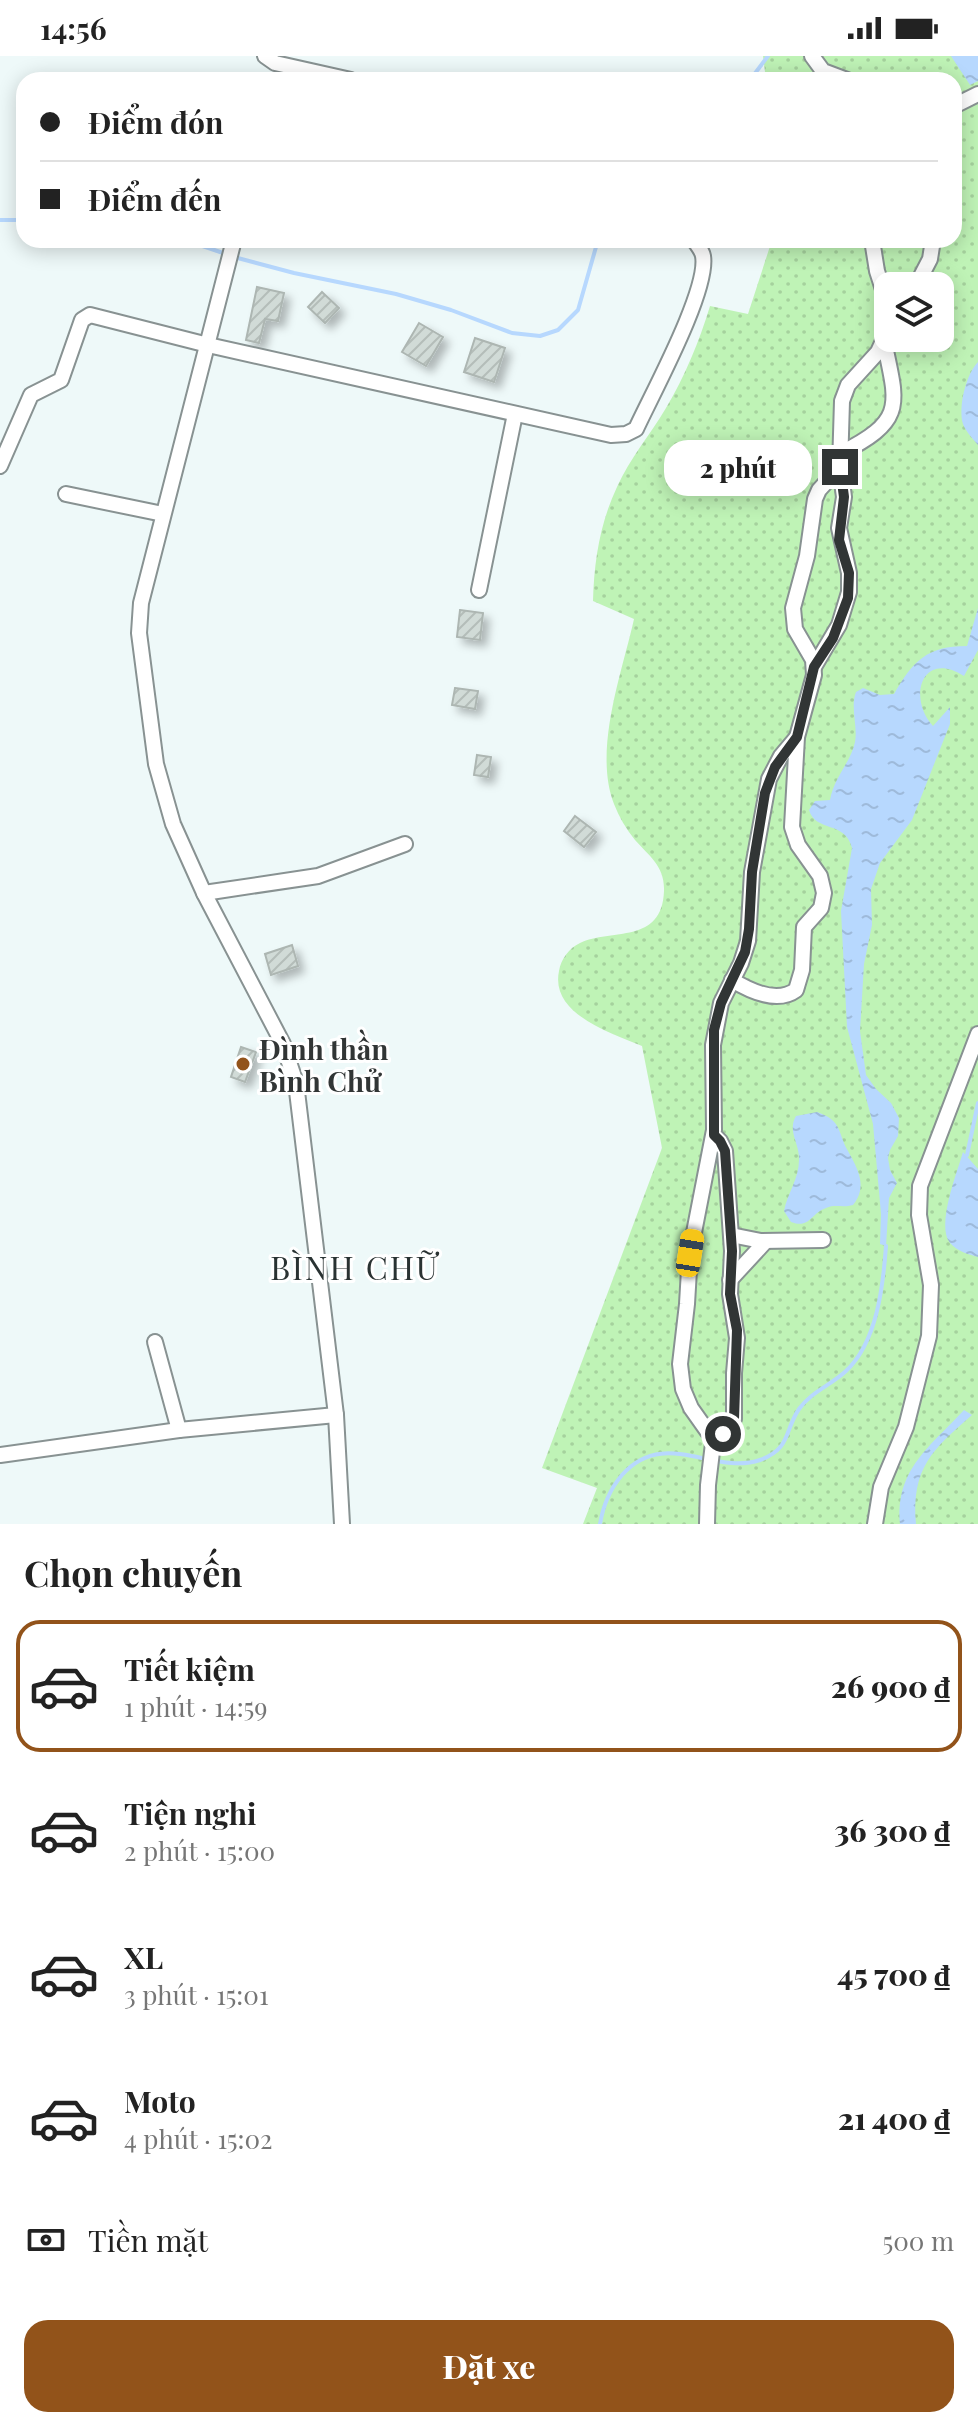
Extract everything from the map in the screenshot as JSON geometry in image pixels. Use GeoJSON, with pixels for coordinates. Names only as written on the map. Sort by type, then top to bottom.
{"type":"FeatureCollection","features":[{"type":"Feature","properties":{"kind":"street"},"geometry":{"type":"LineString","coordinates":[[812,56],[826,72]]}},
{"type":"Feature","properties":{"kind":"street"},"geometry":{"type":"LineString","coordinates":[[272,58],[322,72]]}},
{"type":"Feature","properties":{"kind":"street"},"geometry":{"type":"LineString","coordinates":[[232,248],[141,603],[139,633],[156,764],[173,824],[204,893],[283,1044],[296,1083],[336,1415],[342,1524]]}},
{"type":"Feature","properties":{"kind":"street"},"geometry":{"type":"LineString","coordinates":[[0,466],[31,395],[61,380],[85,317],[90,315],[208,345],[515,414],[611,435],[626,434],[636,429],[694,304],[702,279],[703,254],[699,248]]}},
{"type":"Feature","properties":{"kind":"street"},"geometry":{"type":"LineString","coordinates":[[873,248],[877,272]]}},
{"type":"Feature","properties":{"kind":"street"},"geometry":{"type":"LineString","coordinates":[[923,272],[932,248]]}},
{"type":"Feature","properties":{"kind":"street"},"geometry":{"type":"LineString","coordinates":[[732,980],[750,990],[770,995],[786,996],[796,990],[802,970],[804,927],[823,902],[820,876],[798,845],[792,827],[797,737],[814,667],[839,625],[849,592],[849,573],[839,540],[844,497],[840,409],[844,393],[853,378],[876,352]]}},
{"type":"Feature","properties":{"kind":"street"},"geometry":{"type":"LineString","coordinates":[[814,667],[795,629],[793,608],[807,556],[815,499],[841,460],[878,432],[893,409],[895,392],[889,352]]}},
{"type":"Feature","properties":{"kind":"street"},"geometry":{"type":"LineString","coordinates":[[479,590],[515,414]]}},
{"type":"Feature","properties":{"kind":"street"},"geometry":{"type":"LineString","coordinates":[[66,494],[163,514]]}},
{"type":"Feature","properties":{"kind":"street"},"geometry":{"type":"LineString","coordinates":[[707,1524],[713,1440],[691,1408],[683,1389],[680,1364],[690,1253],[714,1135],[713,1045],[718,1015],[748,941],[752,872],[769,779],[781,756],[797,737]]}},
{"type":"Feature","properties":{"kind":"street"},"geometry":{"type":"LineString","coordinates":[[204,893],[318,876],[405,844]]}},
{"type":"Feature","properties":{"kind":"street"},"geometry":{"type":"LineString","coordinates":[[875,1524],[881,1487],[906,1427],[929,1336],[931,1285],[919,1215],[920,1186],[978,1034]]}},
{"type":"Feature","properties":{"kind":"street"},"geometry":{"type":"LineString","coordinates":[[713,1440],[727,1431],[734,1419],[737,1330],[730,1280],[731,1235],[725,1151],[714,1135]]}},
{"type":"Feature","properties":{"kind":"street"},"geometry":{"type":"LineString","coordinates":[[731,1235],[766,1241],[823,1240]]}},
{"type":"Feature","properties":{"kind":"street"},"geometry":{"type":"LineString","coordinates":[[730,1280],[766,1241]]}},
{"type":"Feature","properties":{"kind":"street"},"geometry":{"type":"LineString","coordinates":[[155,1342],[179,1430]]}},
{"type":"Feature","properties":{"kind":"street"},"geometry":{"type":"LineString","coordinates":[[0,1455],[179,1430],[336,1415]]}},
{"type":"Feature","properties":{"kind":"green space"},"geometry":{"type":"Polygon","coordinates":[[[763,56],[978,56],[978,1524],[583,1524],[597,1488],[542,1468],[662,1148],[642,1046],[586,1020],[564,999],[559,986],[560,967],[572,948],[592,939],[645,927],[661,908],[664,891],[659,868],[623,823],[608,783],[608,736],[634,619],[593,601],[597,557],[606,514],[622,476],[679,384],[710,306],[748,314],[769,248],[962,248],[962,72],[765,72],[763,56]]]}},
{"type":"Feature","properties":{"kind":"water"},"geometry":{"type":"Polygon","coordinates":[[[951,56],[978,56],[978,81],[970,85],[951,56]]]}},
{"type":"Feature","properties":{"kind":"water"},"geometry":{"type":"Polygon","coordinates":[[[978,362],[978,445],[964,427],[962,400],[978,362]]]}},
{"type":"Feature","properties":{"kind":"water"},"geometry":{"type":"Polygon","coordinates":[[[978,608],[978,650],[964,676],[950,669],[938,668],[923,680],[920,691],[925,715],[933,726],[950,707],[950,724],[912,820],[880,863],[871,889],[872,925],[864,964],[860,1031],[866,1075],[891,1103],[899,1118],[898,1136],[888,1158],[897,1183],[889,1198],[886,1246],[880,1244],[881,1214],[873,1124],[847,1027],[841,911],[852,848],[843,833],[818,822],[809,810],[815,801],[830,800],[853,749],[856,692],[863,688],[880,695],[894,694],[915,664],[931,652],[967,646],[978,608]]]}},
{"type":"Feature","properties":{"kind":"water"},"geometry":{"type":"Polygon","coordinates":[[[817,1112],[831,1119],[838,1128],[858,1171],[860,1192],[853,1205],[829,1207],[806,1222],[797,1224],[791,1222],[784,1211],[798,1167],[799,1154],[793,1127],[796,1116],[817,1112]]]}},
{"type":"Feature","properties":{"kind":"water"},"geometry":{"type":"Polygon","coordinates":[[[963,1152],[978,1169],[978,1257],[956,1249],[946,1235],[946,1212],[963,1152]]]}},
{"type":"Feature","properties":{"kind":"water"},"geometry":{"type":"Polygon","coordinates":[[[964,1410],[972,1415],[946,1438],[921,1474],[915,1505],[916,1524],[900,1524],[903,1488],[909,1473],[928,1447],[964,1410]]]}},
{"type":"Feature","properties":{"kind":"building"},"geometry":{"type":"Polygon","coordinates":[[[257,287],[284,293],[278,321],[265,319],[259,343],[246,340],[257,287]]]}},
{"type":"Feature","properties":{"kind":"building"},"geometry":{"type":"Polygon","coordinates":[[[322,292],[339,308],[325,323],[308,307],[322,292]]]}},
{"type":"Feature","properties":{"kind":"building"},"geometry":{"type":"Polygon","coordinates":[[[419,323],[443,337],[426,366],[402,352],[419,323]]]}},
{"type":"Feature","properties":{"kind":"building"},"geometry":{"type":"Polygon","coordinates":[[[475,338],[505,348],[494,382],[464,372],[475,338]]]}},
{"type":"Feature","properties":{"kind":"building"},"geometry":{"type":"Polygon","coordinates":[[[460,610],[483,613],[480,640],[457,637],[460,610]]]}},
{"type":"Feature","properties":{"kind":"building"},"geometry":{"type":"Polygon","coordinates":[[[455,688],[478,691],[475,709],[452,705],[455,688]]]}},
{"type":"Feature","properties":{"kind":"building"},"geometry":{"type":"Polygon","coordinates":[[[477,755],[491,757],[488,777],[474,775],[477,755]]]}},
{"type":"Feature","properties":{"kind":"building"},"geometry":{"type":"Polygon","coordinates":[[[575,816],[596,832],[584,847],[564,831],[575,816]]]}},
{"type":"Feature","properties":{"kind":"building"},"geometry":{"type":"Polygon","coordinates":[[[292,945],[298,966],[271,975],[265,954],[292,945]]]}},
{"type":"Feature","properties":{"kind":"building","name":"Đình thần Bình Chử"},"geometry":{"type":"Polygon","coordinates":[[[241,1047],[256,1052],[245,1082],[231,1077],[241,1047]]]}},
{"type":"Feature","properties":{"kind":"waterway"},"geometry":{"type":"LineString","coordinates":[[756,72],[768,56]]}},
{"type":"Feature","properties":{"kind":"waterway"},"geometry":{"type":"LineString","coordinates":[[0,220],[16,220]]}},
{"type":"Feature","properties":{"kind":"waterway"},"geometry":{"type":"LineString","coordinates":[[208,248],[226,254]]}},
{"type":"Feature","properties":{"kind":"waterway"},"geometry":{"type":"LineString","coordinates":[[234,257],[396,294],[512,333],[540,336],[558,330],[578,310],[596,248]]}},
{"type":"Feature","properties":{"kind":"waterway"},"geometry":{"type":"LineString","coordinates":[[967,1155],[978,1103]]}},
{"type":"Feature","properties":{"kind":"waterway"},"geometry":{"type":"LineString","coordinates":[[600,1524],[614,1486],[638,1461],[672,1453],[742,1463],[760,1460],[777,1450],[804,1403],[846,1371],[865,1345],[880,1296],[886,1246]]}},
{"type":"Feature","properties":{"kind":"place","name":"Đình thần Bình Chử"},"geometry":{"type":"Point","coordinates":[243,1064]}},
{"type":"Feature","properties":{"kind":"district","name":"BÌNH CHỮ"},"geometry":{"type":"Point","coordinates":[355,1266]}},
{"type":"Feature","properties":{"kind":"route"},"geometry":{"type":"LineString","coordinates":[[723,1434],[734,1419],[737,1330],[730,1294],[732,1251],[725,1151],[724,1145],[714,1135],[714,1030],[721,1003],[748,941],[752,872],[769,779],[781,756],[797,737],[813,682],[814,667],[833,638],[848,598],[849,573],[839,540],[844,497],[840,467]]}}]}
